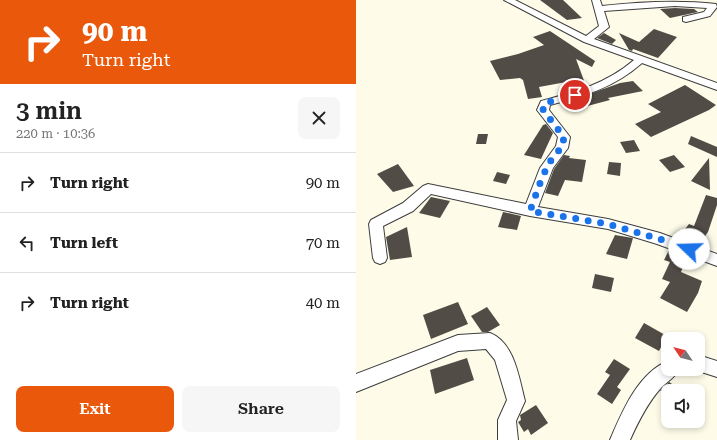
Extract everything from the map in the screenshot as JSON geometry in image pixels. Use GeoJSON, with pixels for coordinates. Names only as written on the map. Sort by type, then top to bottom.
{"type":"FeatureCollection","features":[{"type":"Feature","properties":{"kind":"street"},"geometry":{"type":"LineString","coordinates":[[508,0],[587,40],[717,87]]}},
{"type":"Feature","properties":{"kind":"street"},"geometry":{"type":"LineString","coordinates":[[587,40],[604,27],[597,4],[701,0],[713,6],[707,14],[686,19]]}},
{"type":"Feature","properties":{"kind":"street"},"geometry":{"type":"LineString","coordinates":[[530,211],[543,178],[556,152],[562,148],[564,137],[543,110],[545,103],[590,92],[619,79],[640,60]]}},
{"type":"Feature","properties":{"kind":"street"},"geometry":{"type":"LineString","coordinates":[[380,258],[376,224],[408,207],[428,189],[530,211],[608,224],[660,239],[717,260]]}},
{"type":"Feature","properties":{"kind":"street"},"geometry":{"type":"LineString","coordinates":[[356,382],[458,343],[490,341],[503,356],[516,401],[507,420],[508,440]]}},
{"type":"Feature","properties":{"kind":"street"},"geometry":{"type":"LineString","coordinates":[[705,365],[717,369]]}},
{"type":"Feature","properties":{"kind":"street"},"geometry":{"type":"LineString","coordinates":[[620,440],[630,419],[646,392],[661,376]]}},
{"type":"Feature","properties":{"kind":"building"},"geometry":{"type":"Polygon","coordinates":[[[540,0],[563,0],[582,18],[567,20],[540,0]]]}},
{"type":"Feature","properties":{"kind":"building"},"geometry":{"type":"Polygon","coordinates":[[[660,9],[694,9],[698,12],[670,18],[660,9]]]}},
{"type":"Feature","properties":{"kind":"building"},"geometry":{"type":"Polygon","coordinates":[[[654,29],[677,37],[658,58],[633,49],[632,51],[629,50],[619,33],[639,42],[654,29]]]}},
{"type":"Feature","properties":{"kind":"building"},"geometry":{"type":"Polygon","coordinates":[[[550,31],[595,61],[592,67],[576,59],[586,86],[575,90],[572,81],[539,87],[542,97],[528,99],[523,80],[520,78],[500,80],[490,61],[518,54],[544,45],[533,37],[550,31]]]}},
{"type":"Feature","properties":{"kind":"building"},"geometry":{"type":"Polygon","coordinates":[[[604,33],[616,40],[612,44],[597,38],[604,33]]]}},
{"type":"Feature","properties":{"kind":"building"},"geometry":{"type":"Polygon","coordinates":[[[633,81],[643,91],[608,98],[610,100],[576,109],[570,101],[620,83],[633,81]]]}},
{"type":"Feature","properties":{"kind":"building"},"geometry":{"type":"Polygon","coordinates":[[[685,85],[716,105],[709,110],[651,137],[635,124],[661,112],[648,104],[685,85]]]}},
{"type":"Feature","properties":{"kind":"building"},"geometry":{"type":"Polygon","coordinates":[[[546,124],[553,133],[541,159],[524,155],[543,125],[546,124]]]}},
{"type":"Feature","properties":{"kind":"building"},"geometry":{"type":"Polygon","coordinates":[[[478,134],[488,134],[486,144],[476,144],[478,134]]]}},
{"type":"Feature","properties":{"kind":"building"},"geometry":{"type":"Polygon","coordinates":[[[691,136],[717,147],[717,157],[688,144],[691,136]]]}},
{"type":"Feature","properties":{"kind":"building"},"geometry":{"type":"Polygon","coordinates":[[[634,140],[640,151],[626,153],[620,142],[634,140]]]}},
{"type":"Feature","properties":{"kind":"building"},"geometry":{"type":"Polygon","coordinates":[[[564,155],[570,156],[569,158],[586,160],[582,182],[565,180],[558,196],[545,193],[554,169],[564,155]]]}},
{"type":"Feature","properties":{"kind":"building"},"geometry":{"type":"Polygon","coordinates":[[[674,155],[685,167],[670,172],[659,160],[674,155]]]}},
{"type":"Feature","properties":{"kind":"building"},"geometry":{"type":"Polygon","coordinates":[[[709,158],[710,190],[691,181],[709,158]]]}},
{"type":"Feature","properties":{"kind":"building"},"geometry":{"type":"Polygon","coordinates":[[[609,162],[621,163],[620,176],[607,174],[609,162]]]}},
{"type":"Feature","properties":{"kind":"building"},"geometry":{"type":"Polygon","coordinates":[[[398,164],[414,186],[393,192],[377,174],[398,164]]]}},
{"type":"Feature","properties":{"kind":"building"},"geometry":{"type":"Polygon","coordinates":[[[497,172],[510,175],[506,184],[493,181],[497,172]]]}},
{"type":"Feature","properties":{"kind":"building"},"geometry":{"type":"Polygon","coordinates":[[[706,195],[717,198],[717,205],[708,232],[700,243],[682,233],[689,224],[694,226],[706,195]]]}},
{"type":"Feature","properties":{"kind":"building"},"geometry":{"type":"Polygon","coordinates":[[[431,197],[450,201],[440,218],[419,213],[431,197]]]}},
{"type":"Feature","properties":{"kind":"building"},"geometry":{"type":"Polygon","coordinates":[[[503,212],[521,216],[517,230],[498,227],[503,212]]]}},
{"type":"Feature","properties":{"kind":"building"},"geometry":{"type":"Polygon","coordinates":[[[407,227],[412,257],[390,260],[386,237],[407,227]]]}},
{"type":"Feature","properties":{"kind":"building"},"geometry":{"type":"Polygon","coordinates":[[[615,235],[633,238],[627,259],[606,254],[615,235]]]}},
{"type":"Feature","properties":{"kind":"building"},"geometry":{"type":"Polygon","coordinates":[[[669,250],[687,257],[681,272],[702,281],[698,293],[687,312],[660,298],[670,282],[662,279],[670,262],[664,260],[669,250]]]}},
{"type":"Feature","properties":{"kind":"building"},"geometry":{"type":"Polygon","coordinates":[[[595,274],[614,278],[611,292],[592,288],[595,274]]]}},
{"type":"Feature","properties":{"kind":"building"},"geometry":{"type":"Polygon","coordinates":[[[458,302],[468,324],[431,339],[423,315],[458,302]]]}},
{"type":"Feature","properties":{"kind":"building"},"geometry":{"type":"Polygon","coordinates":[[[487,307],[500,325],[488,332],[482,332],[471,316],[487,307]]]}},
{"type":"Feature","properties":{"kind":"building"},"geometry":{"type":"Polygon","coordinates":[[[644,323],[661,333],[661,347],[659,351],[635,338],[644,323]]]}},
{"type":"Feature","properties":{"kind":"building"},"geometry":{"type":"Polygon","coordinates":[[[467,358],[474,380],[435,394],[430,370],[467,358]]]}},
{"type":"Feature","properties":{"kind":"building"},"geometry":{"type":"Polygon","coordinates":[[[614,359],[630,369],[617,387],[621,390],[612,404],[597,394],[610,375],[605,372],[614,359]]]}},
{"type":"Feature","properties":{"kind":"building"},"geometry":{"type":"Polygon","coordinates":[[[536,405],[548,423],[531,435],[528,429],[524,432],[518,422],[521,420],[520,415],[536,405]]]}},
{"type":"Feature","properties":{"kind":"route"},"geometry":{"type":"LineString","coordinates":[[575,95],[545,103],[543,110],[564,137],[562,148],[556,152],[543,178],[530,211],[608,224],[689,249]]}}]}
